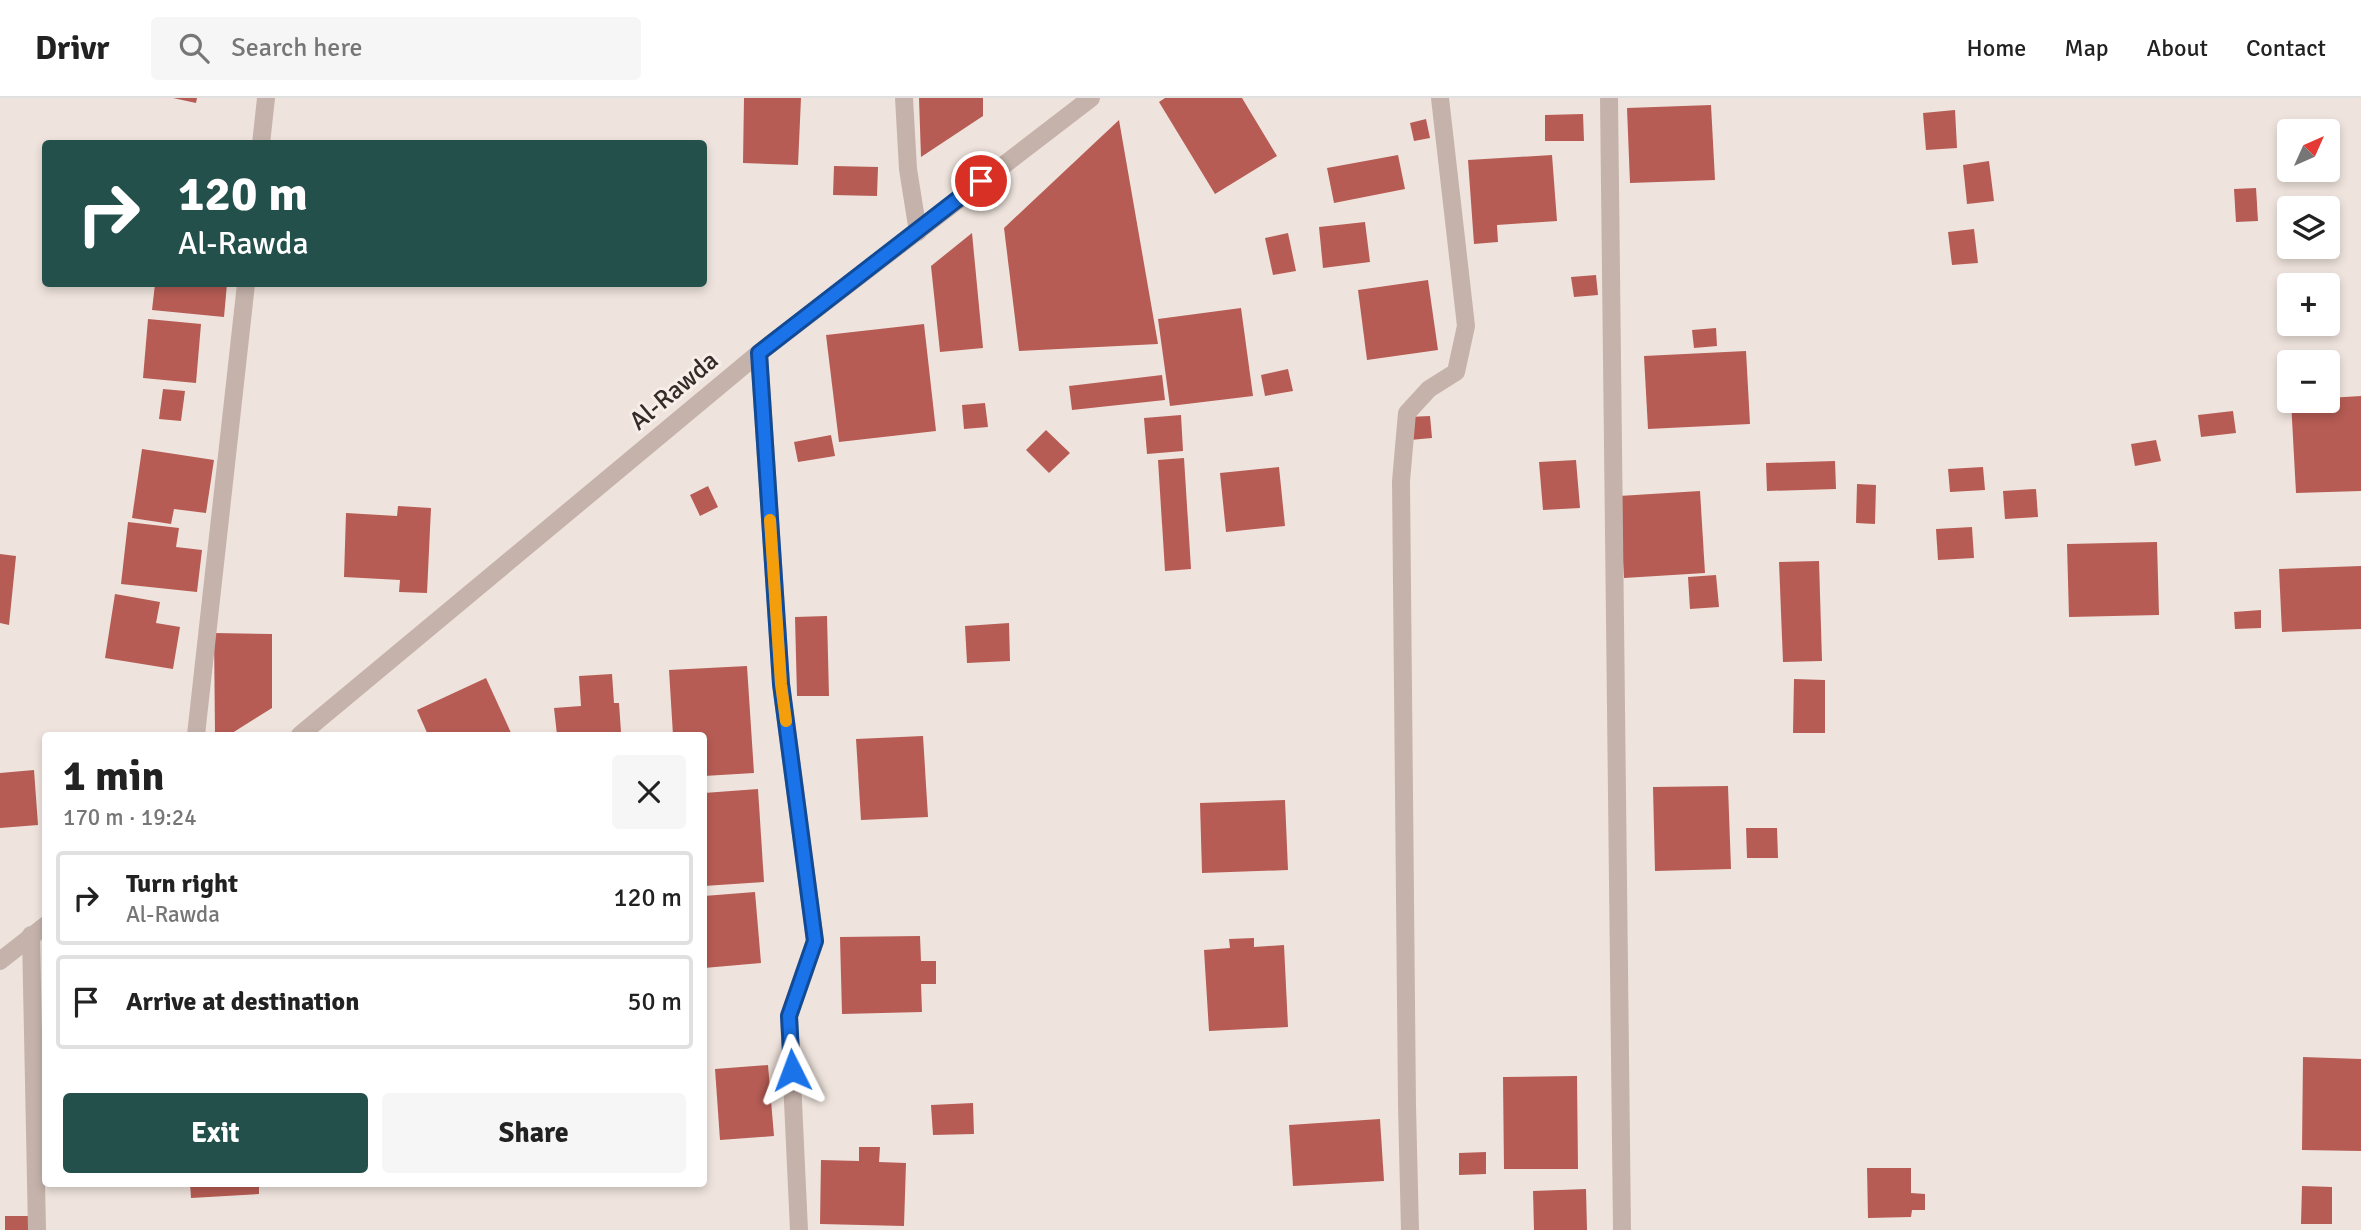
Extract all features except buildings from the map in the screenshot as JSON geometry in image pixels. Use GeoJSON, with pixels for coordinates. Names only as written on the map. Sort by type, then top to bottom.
{"type":"FeatureCollection","features":[{"type":"Feature","properties":{"kind":"street"},"geometry":{"type":"LineString","coordinates":[[261,140],[266,98]]}},
{"type":"Feature","properties":{"kind":"street"},"geometry":{"type":"LineString","coordinates":[[904,98],[908,169],[918,232]]}},
{"type":"Feature","properties":{"kind":"street","name":"Al-Rawda"},"geometry":{"type":"LineString","coordinates":[[304,732],[759,353],[1091,98]]}},
{"type":"Feature","properties":{"kind":"street"},"geometry":{"type":"LineString","coordinates":[[1410,1230],[1401,481],[1407,412],[1429,389],[1456,372],[1466,326],[1440,98]]}},
{"type":"Feature","properties":{"kind":"street"},"geometry":{"type":"LineString","coordinates":[[1609,98],[1622,1230]]}},
{"type":"Feature","properties":{"kind":"street"},"geometry":{"type":"LineString","coordinates":[[196,732],[246,287]]}},
{"type":"Feature","properties":{"kind":"street"},"geometry":{"type":"LineString","coordinates":[[759,353],[781,684],[815,941],[789,1016],[799,1230]]}},
{"type":"Feature","properties":{"kind":"street"},"geometry":{"type":"LineString","coordinates":[[0,961],[38,930]]}},
{"type":"Feature","properties":{"kind":"street"},"geometry":{"type":"LineString","coordinates":[[37,1230],[38,930]]}},
{"type":"Feature","properties":{"kind":"slow traffic"},"geometry":{"type":"LineString","coordinates":[[770,520],[786,721]]}},
{"type":"Feature","properties":{"kind":"route"},"geometry":{"type":"LineString","coordinates":[[792,1070],[789,1016],[815,941],[781,684],[759,353],[981,181]]}}]}
